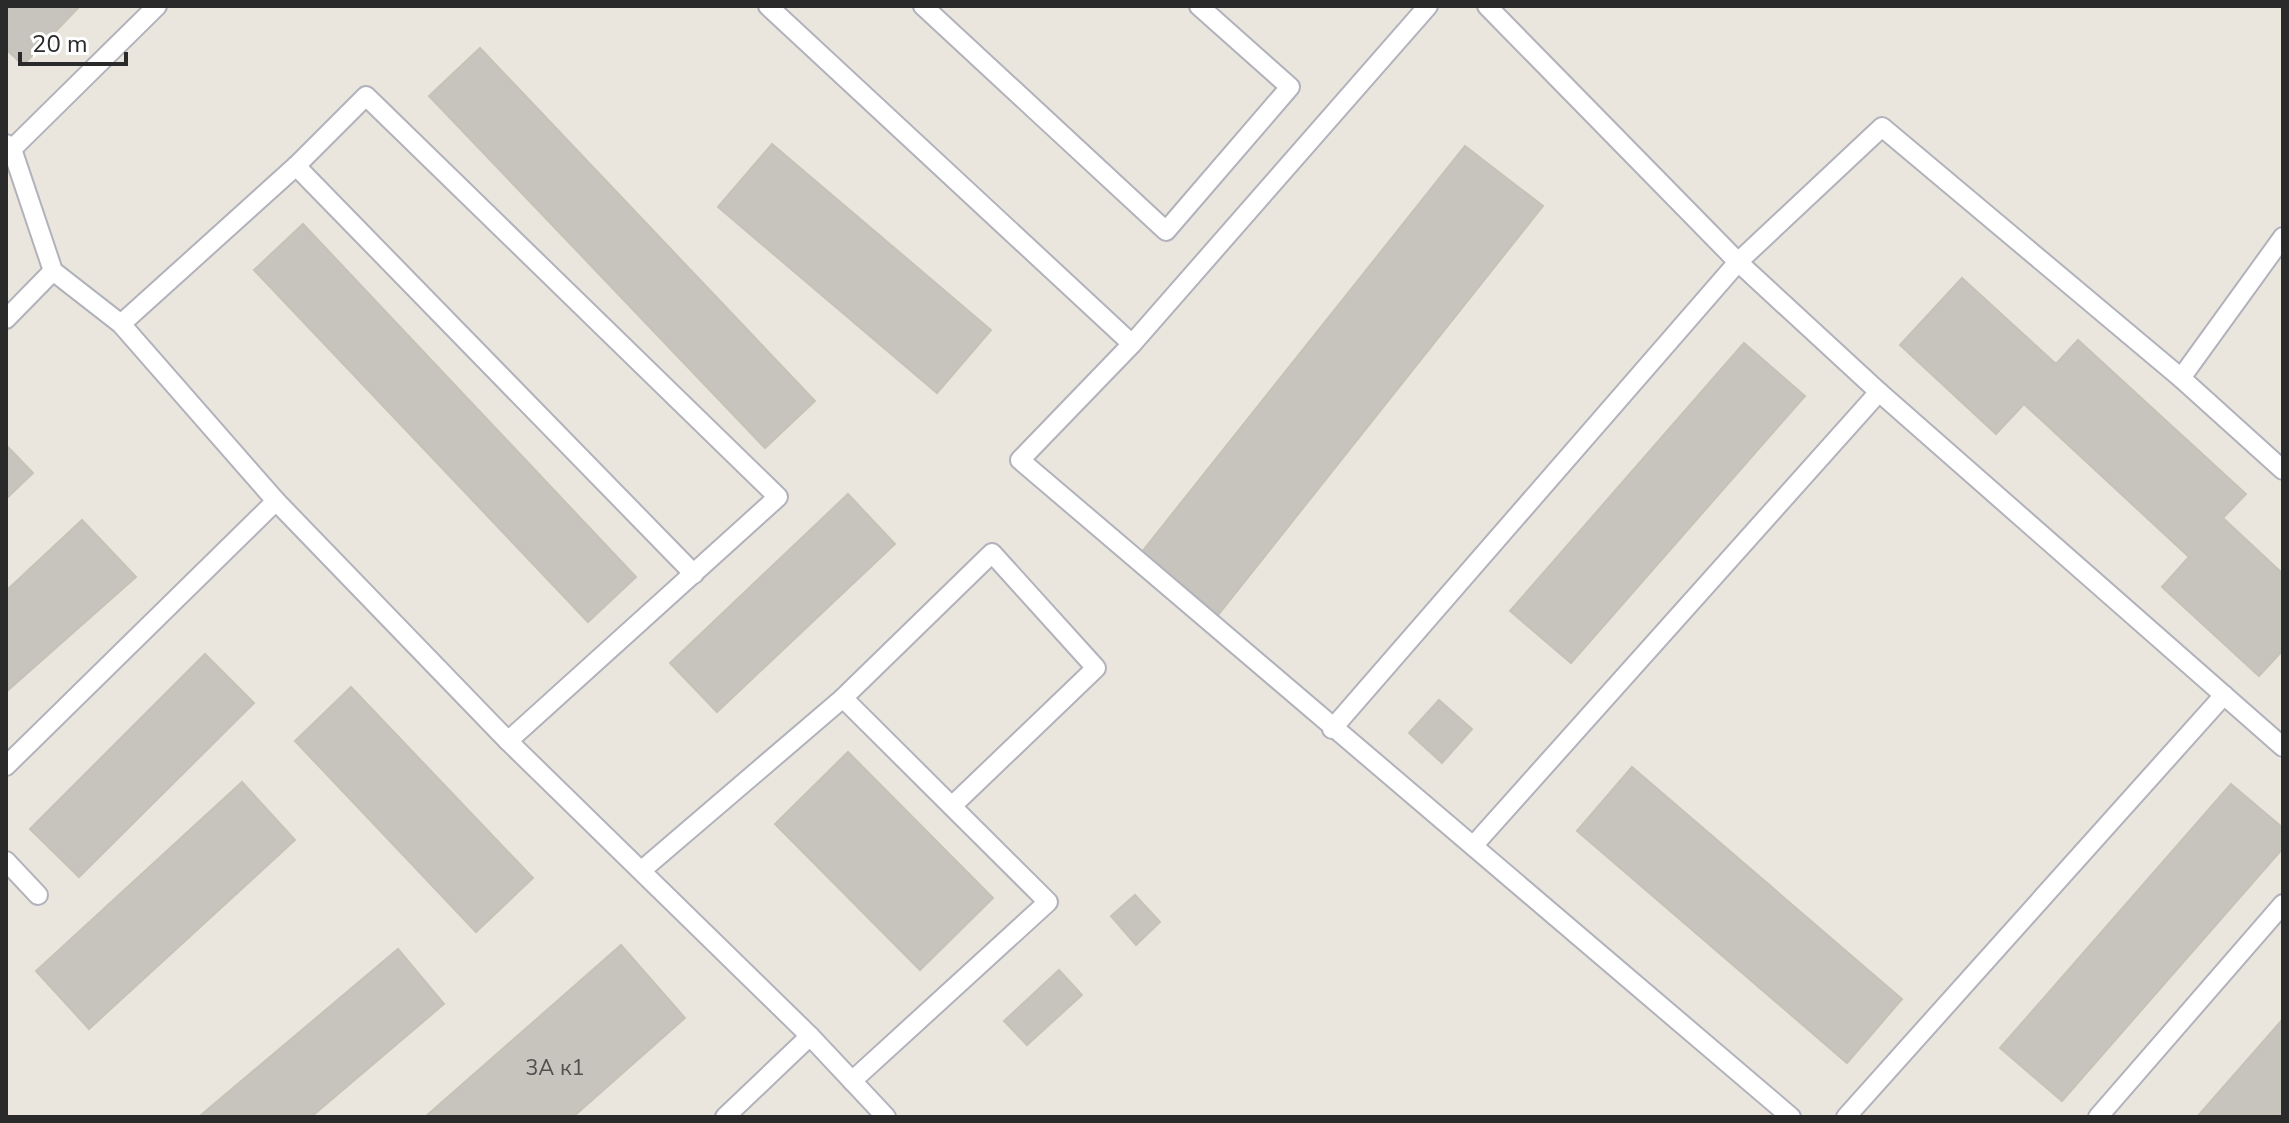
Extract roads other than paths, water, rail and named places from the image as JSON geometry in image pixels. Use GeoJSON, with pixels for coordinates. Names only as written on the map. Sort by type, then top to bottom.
{"type":"FeatureCollection","features":[{"type":"Feature","properties":{"kind":"lane"},"geometry":{"type":"LineString","coordinates":[[157,6],[9,146],[53,271],[121,324],[276,501],[508,741],[810,1036],[886,1117]]}},
{"type":"Feature","properties":{"kind":"lane"},"geometry":{"type":"LineString","coordinates":[[768,6],[1132,344]]}},
{"type":"Feature","properties":{"kind":"lane"},"geometry":{"type":"LineString","coordinates":[[923,6],[1166,231],[1290,87],[1199,6]]}},
{"type":"Feature","properties":{"kind":"lane"},"geometry":{"type":"LineString","coordinates":[[1428,6],[1132,344],[1020,460],[1791,1117]]}},
{"type":"Feature","properties":{"kind":"lane"},"geometry":{"type":"LineString","coordinates":[[1487,6],[1738,262],[1879,392],[2283,747]]}},
{"type":"Feature","properties":{"kind":"lane"},"geometry":{"type":"LineString","coordinates":[[121,324],[296,166],[366,96],[778,497],[508,741]]}},
{"type":"Feature","properties":{"kind":"lane"},"geometry":{"type":"LineString","coordinates":[[1332,729],[1738,262],[1882,127],[2181,378],[2283,470]]}},
{"type":"Feature","properties":{"kind":"lane"},"geometry":{"type":"LineString","coordinates":[[296,166],[694,574]]}},
{"type":"Feature","properties":{"kind":"lane"},"geometry":{"type":"LineString","coordinates":[[2181,378],[2283,237]]}},
{"type":"Feature","properties":{"kind":"lane"},"geometry":{"type":"LineString","coordinates":[[6,319],[53,271]]}},
{"type":"Feature","properties":{"kind":"lane"},"geometry":{"type":"LineString","coordinates":[[1473,846],[1879,392]]}},
{"type":"Feature","properties":{"kind":"lane"},"geometry":{"type":"LineString","coordinates":[[6,766],[276,501]]}},
{"type":"Feature","properties":{"kind":"lane"},"geometry":{"type":"LineString","coordinates":[[642,870],[843,698],[992,553],[1096,668],[952,806]]}},
{"type":"Feature","properties":{"kind":"lane"},"geometry":{"type":"LineString","coordinates":[[1846,1117],[2224,695]]}},
{"type":"Feature","properties":{"kind":"lane"},"geometry":{"type":"LineString","coordinates":[[843,698],[1048,902],[852,1081]]}},
{"type":"Feature","properties":{"kind":"lane"},"geometry":{"type":"LineString","coordinates":[[6,861],[38,895]]}},
{"type":"Feature","properties":{"kind":"lane"},"geometry":{"type":"LineString","coordinates":[[2098,1117],[2283,904]]}},
{"type":"Feature","properties":{"kind":"lane"},"geometry":{"type":"LineString","coordinates":[[725,1117],[810,1036]]}}]}
